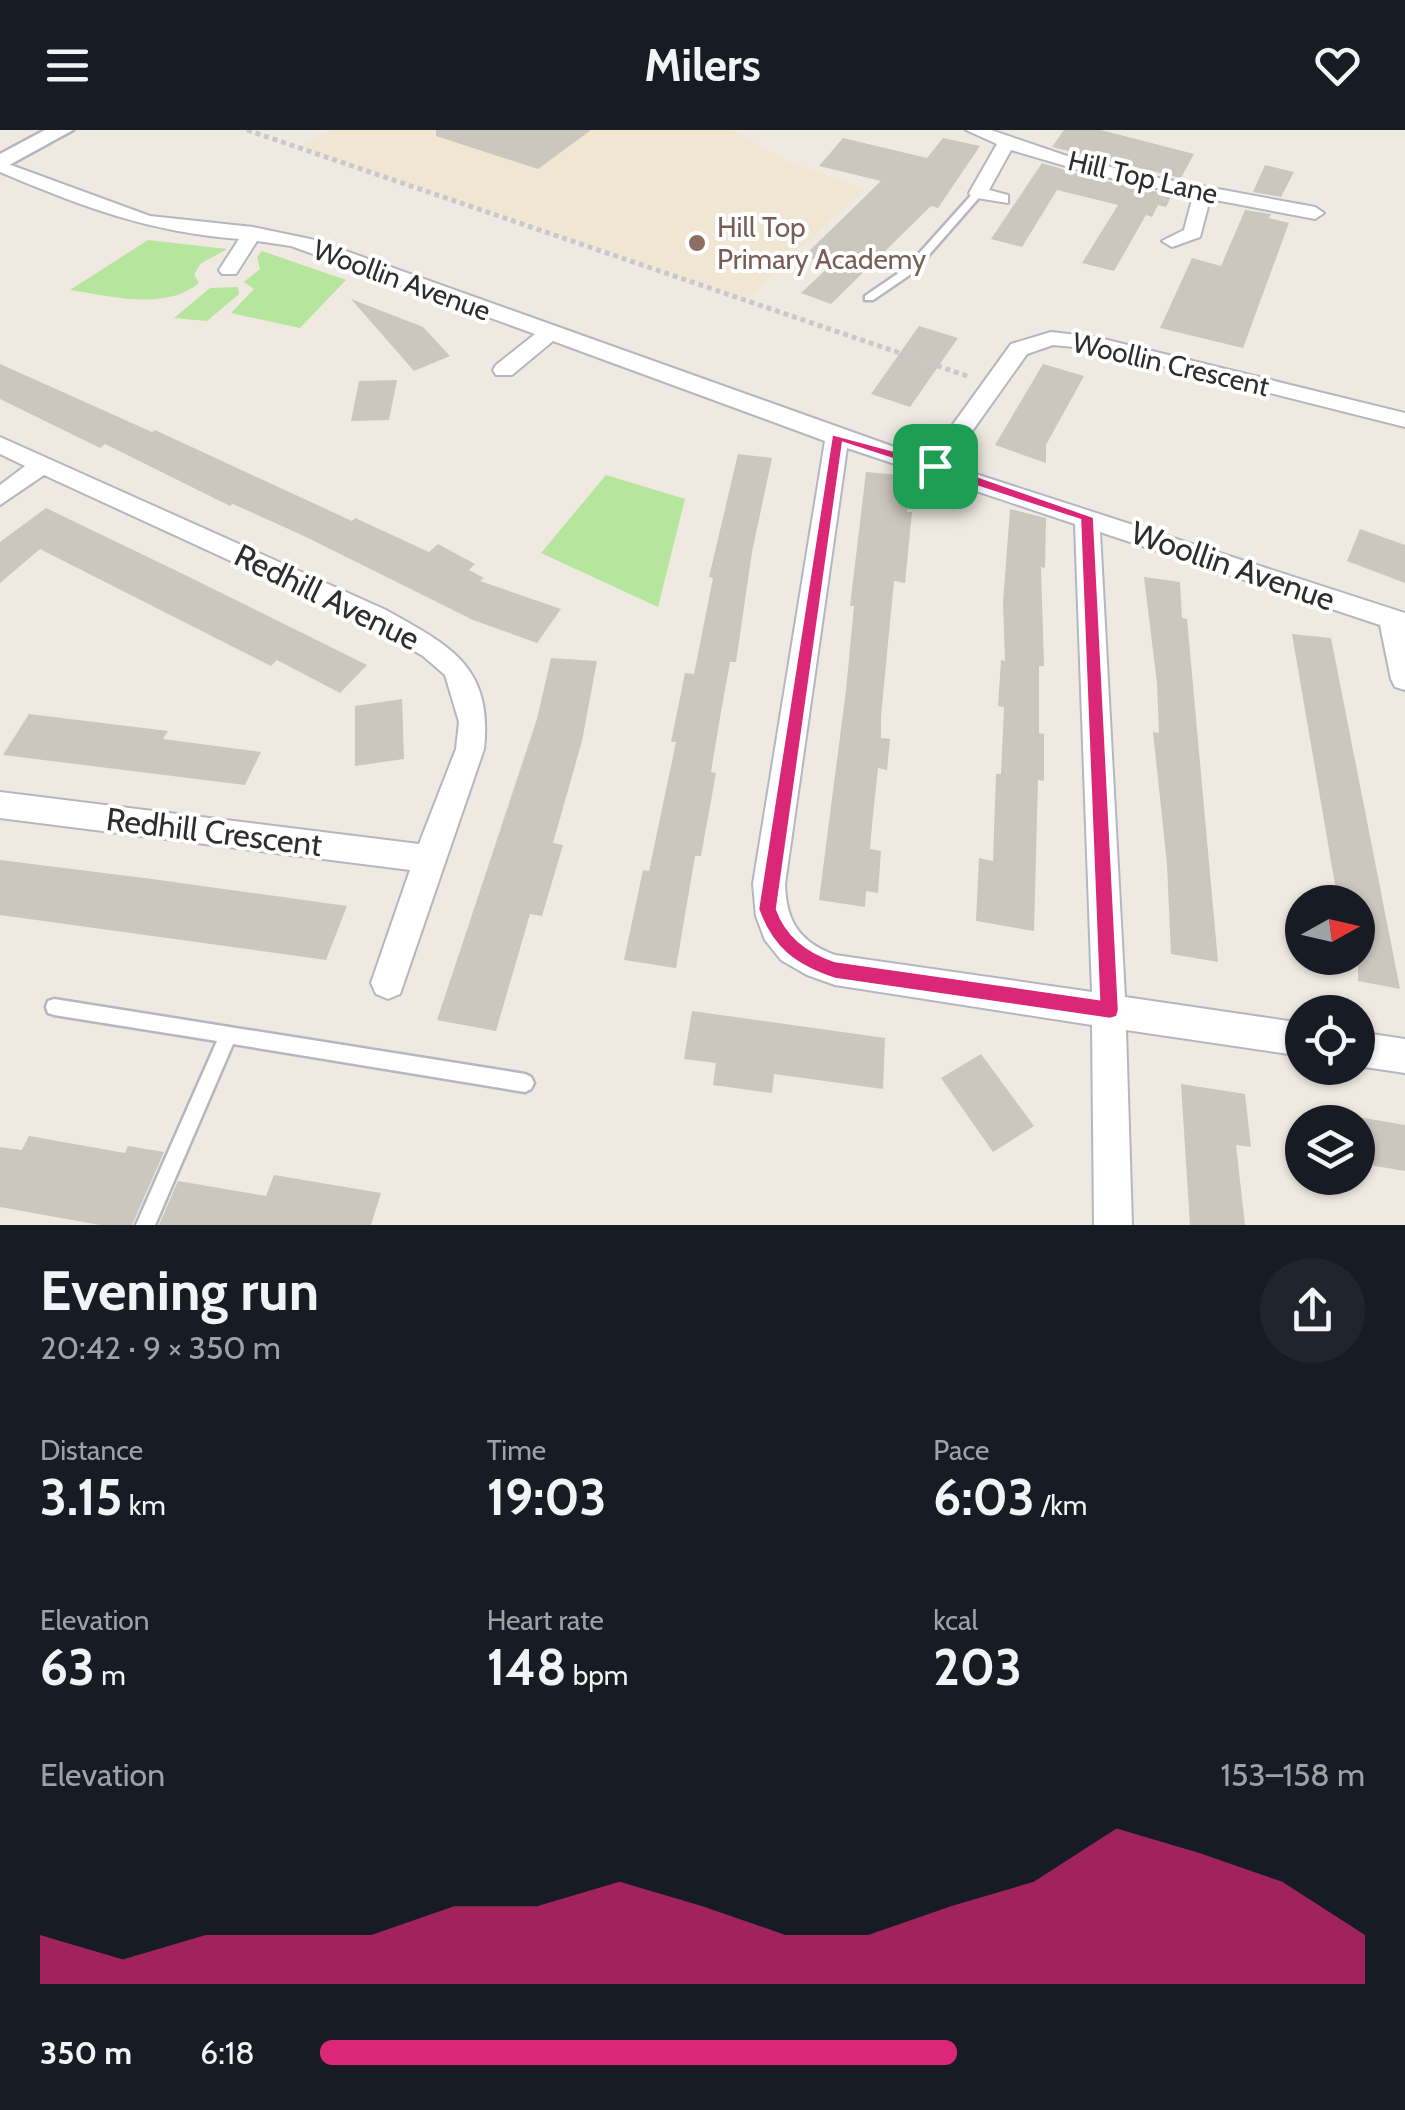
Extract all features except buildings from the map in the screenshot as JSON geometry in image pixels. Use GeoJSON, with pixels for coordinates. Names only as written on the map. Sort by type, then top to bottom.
{"type":"FeatureCollection","features":[{"type":"Feature","properties":{"kind":"street"},"geometry":{"type":"LineString","coordinates":[[0,164],[62,130]]}},
{"type":"Feature","properties":{"kind":"street","name":"Hill Top Lane"},"geometry":{"type":"LineString","coordinates":[[979,131],[1006,144],[1104,171],[1315,213]]}},
{"type":"Feature","properties":{"kind":"street"},"geometry":{"type":"LineString","coordinates":[[1002,199],[978,194],[1006,144]]}},
{"type":"Feature","properties":{"kind":"street","name":"Woollin Avenue"},"geometry":{"type":"LineString","coordinates":[[0,164],[119,214],[169,226],[253,233],[308,244],[837,437],[1398,621]]}},
{"type":"Feature","properties":{"kind":"street"},"geometry":{"type":"LineString","coordinates":[[1172,242],[1200,234],[1202,191]]}},
{"type":"Feature","properties":{"kind":"street"},"geometry":{"type":"LineString","coordinates":[[229,270],[253,233]]}},
{"type":"Feature","properties":{"kind":"street","name":"Woollin Avenue"},"geometry":{"type":"LineString","coordinates":[[504,370],[549,334]]}},
{"type":"Feature","properties":{"kind":"street","name":"Woollin Crescent"},"geometry":{"type":"LineString","coordinates":[[935,466],[1019,349],[1050,338],[1073,339],[1405,420]]}},
{"type":"Feature","properties":{"kind":"street"},"geometry":{"type":"LineString","coordinates":[[837,437],[769,884],[768,909],[776,932],[812,962],[835,970],[1285,1037]]}},
{"type":"Feature","properties":{"kind":"street","name":"Redhill Avenue"},"geometry":{"type":"LineString","coordinates":[[0,445],[376,616],[421,641],[456,668],[467,692],[473,722],[470,749],[428,859],[388,983]]}},
{"type":"Feature","properties":{"kind":"street"},"geometry":{"type":"LineString","coordinates":[[0,497],[40,466]]}},
{"type":"Feature","properties":{"kind":"street"},"geometry":{"type":"LineString","coordinates":[[1087,517],[1110,1010],[1114,1225]]}},
{"type":"Feature","properties":{"kind":"street"},"geometry":{"type":"LineString","coordinates":[[1398,621],[1405,679]]}},
{"type":"Feature","properties":{"kind":"street","name":"Redhill Crescent"},"geometry":{"type":"LineString","coordinates":[[0,805],[428,859]]}},
{"type":"Feature","properties":{"kind":"street"},"geometry":{"type":"LineString","coordinates":[[1375,1052],[1405,1056]]}},
{"type":"Feature","properties":{"kind":"lane"},"geometry":{"type":"LineString","coordinates":[[869,298],[910,270],[978,194]]}},
{"type":"Feature","properties":{"kind":"lane"},"geometry":{"type":"LineString","coordinates":[[54,1007],[525,1083]]}},
{"type":"Feature","properties":{"kind":"lane"},"geometry":{"type":"LineString","coordinates":[[145,1225],[228,1035]]}},
{"type":"Feature","properties":{"kind":"path"},"geometry":{"type":"LineString","coordinates":[[248,130],[992,384]]}},
{"type":"Feature","properties":{"kind":"shaded area","name":"Hill Top Primary Academy"},"geometry":{"type":"Polygon","coordinates":[[[330,130],[731,130],[789,162],[864,189],[748,298],[301,147],[330,130]]]}},
{"type":"Feature","properties":{"kind":"green space"},"geometry":{"type":"Polygon","coordinates":[[[148,240],[227,249],[200,264],[194,275],[199,283],[170,297],[119,298],[70,290],[148,240]]]}},
{"type":"Feature","properties":{"kind":"green space"},"geometry":{"type":"Polygon","coordinates":[[[262,251],[346,280],[300,328],[231,313],[254,289],[244,282],[260,269],[257,257],[262,251]]]}},
{"type":"Feature","properties":{"kind":"green space"},"geometry":{"type":"Polygon","coordinates":[[[238,287],[239,294],[207,321],[174,318],[210,288],[238,287]]]}},
{"type":"Feature","properties":{"kind":"green space"},"geometry":{"type":"Polygon","coordinates":[[[606,475],[685,499],[658,607],[541,553],[606,475]]]}},
{"type":"Feature","properties":{"kind":"place","name":"Hill Top Primary Academy"},"geometry":{"type":"Point","coordinates":[697,243]}},
{"type":"Feature","properties":{"kind":"route"},"geometry":{"type":"LineString","coordinates":[[837,437],[935,466],[1087,517],[1110,1010],[835,970],[793,950],[776,932],[768,909],[837,437]]}}]}
